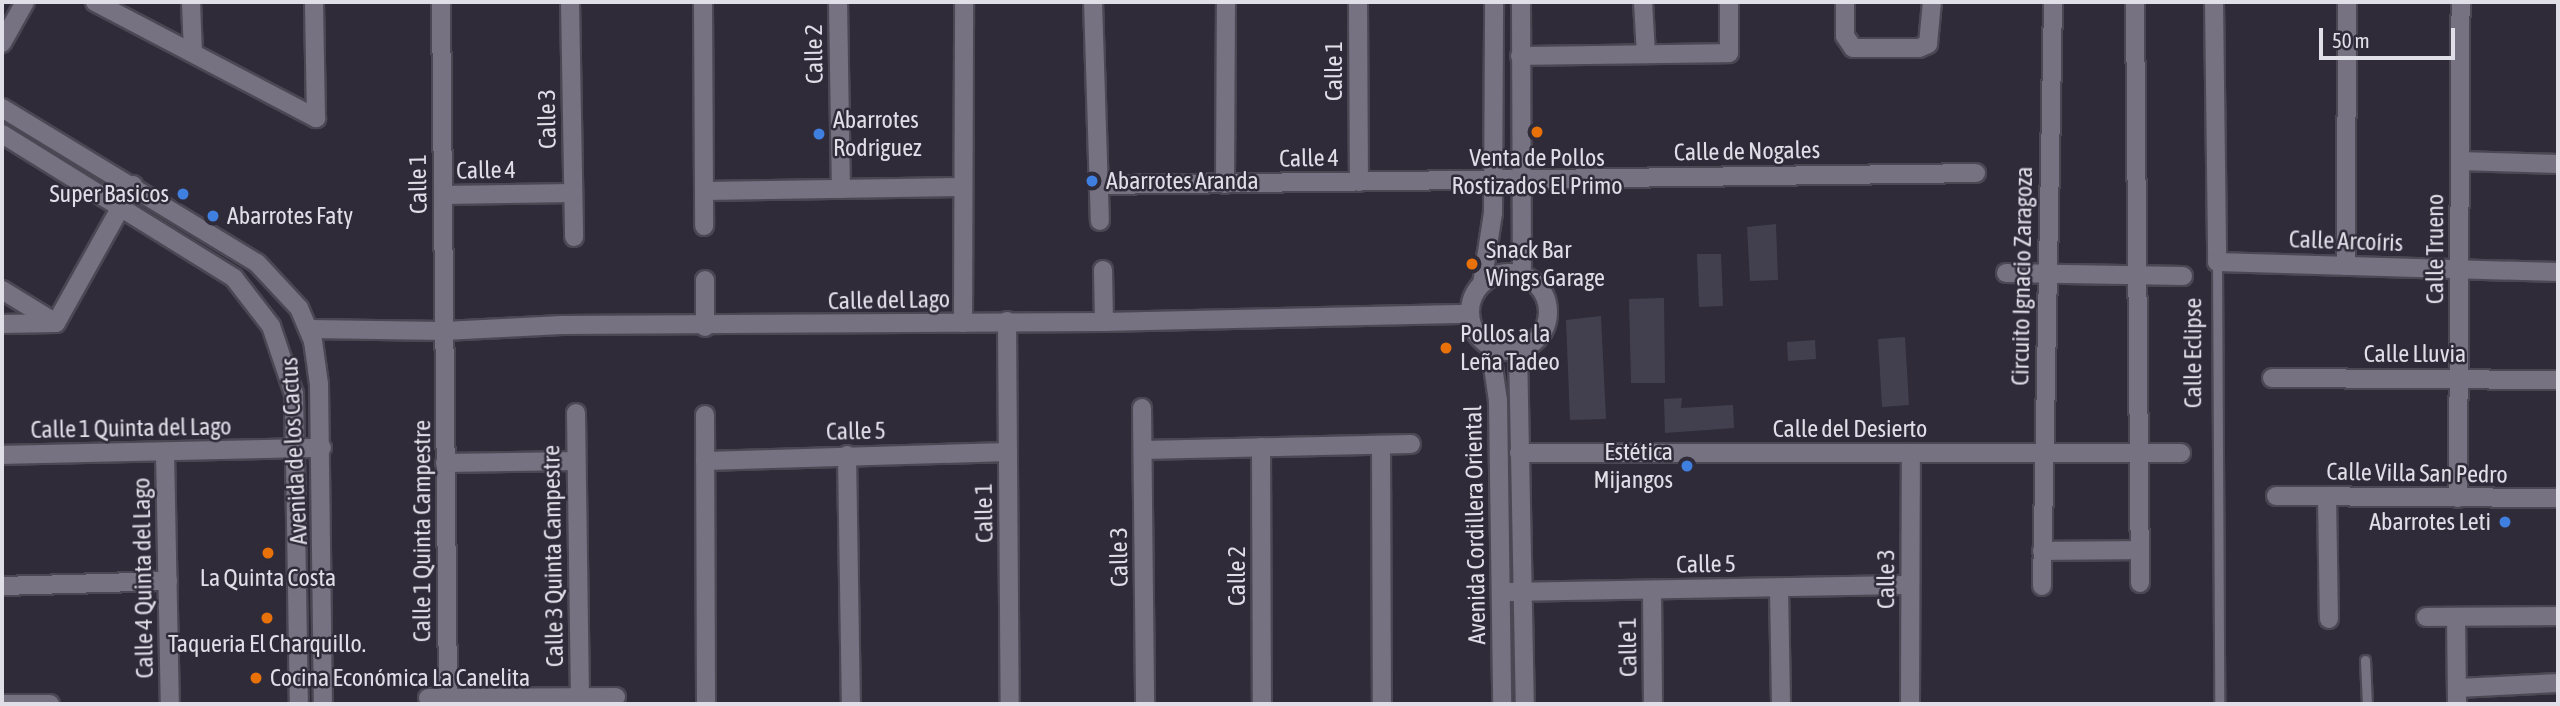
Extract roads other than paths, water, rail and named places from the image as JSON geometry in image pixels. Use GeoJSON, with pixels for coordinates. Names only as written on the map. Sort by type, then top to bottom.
{"type":"FeatureCollection","features":[{"type":"Feature","properties":{"kind":"street"},"geometry":{"type":"LineString","coordinates":[[2,43],[24,2]]}},
{"type":"Feature","properties":{"kind":"street"},"geometry":{"type":"LineString","coordinates":[[95,2],[316,118],[314,2]]}},
{"type":"Feature","properties":{"kind":"street"},"geometry":{"type":"LineString","coordinates":[[191,2],[192,53]]}},
{"type":"Feature","properties":{"kind":"street","name":"Calle 1"},"geometry":{"type":"LineString","coordinates":[[440,2],[444,331],[447,364]]}},
{"type":"Feature","properties":{"kind":"street","name":"Calle 3"},"geometry":{"type":"LineString","coordinates":[[570,2],[574,237]]}},
{"type":"Feature","properties":{"kind":"street"},"geometry":{"type":"LineString","coordinates":[[703,2],[704,226]]}},
{"type":"Feature","properties":{"kind":"street","name":"Calle 2"},"geometry":{"type":"LineString","coordinates":[[838,2],[841,189]]}},
{"type":"Feature","properties":{"kind":"street"},"geometry":{"type":"LineString","coordinates":[[963,323],[964,2]]}},
{"type":"Feature","properties":{"kind":"street"},"geometry":{"type":"LineString","coordinates":[[1093,2],[1100,221]]}},
{"type":"Feature","properties":{"kind":"street"},"geometry":{"type":"LineString","coordinates":[[1225,184],[1226,2]]}},
{"type":"Feature","properties":{"kind":"street","name":"Calle 1"},"geometry":{"type":"LineString","coordinates":[[1358,2],[1359,181]]}},
{"type":"Feature","properties":{"kind":"street"},"geometry":{"type":"LineString","coordinates":[[1482,284],[1493,276],[1522,275],[1534,281],[1548,306],[1541,334],[1518,349],[1490,346],[1480,337],[1470,314],[1482,284],[1493,213],[1494,2]]}},
{"type":"Feature","properties":{"kind":"street"},"geometry":{"type":"LineString","coordinates":[[1521,2],[1519,179],[1522,275]]}},
{"type":"Feature","properties":{"kind":"street"},"geometry":{"type":"LineString","coordinates":[[1643,2],[1646,54]]}},
{"type":"Feature","properties":{"kind":"street"},"geometry":{"type":"LineString","coordinates":[[1520,56],[1729,53],[1729,2]]}},
{"type":"Feature","properties":{"kind":"street"},"geometry":{"type":"LineString","coordinates":[[1845,2],[1845,36],[1853,48],[1919,48],[1928,44],[1932,2]]}},
{"type":"Feature","properties":{"kind":"street","name":"Circuito Ignacio Zaragoza"},"geometry":{"type":"LineString","coordinates":[[2042,586],[2053,2]]}},
{"type":"Feature","properties":{"kind":"street"},"geometry":{"type":"LineString","coordinates":[[2135,2],[2140,583]]}},
{"type":"Feature","properties":{"kind":"street","name":"Calle Eclipse"},"geometry":{"type":"LineString","coordinates":[[2214,2],[2217,262]]}},
{"type":"Feature","properties":{"kind":"street"},"geometry":{"type":"LineString","coordinates":[[2346,266],[2347,2]]}},
{"type":"Feature","properties":{"kind":"street","name":"Calle Trueno"},"geometry":{"type":"LineString","coordinates":[[2458,498],[2461,2]]}},
{"type":"Feature","properties":{"kind":"street","name":"Avenida de los Cactus"},"geometry":{"type":"LineString","coordinates":[[2,108],[257,262],[299,308],[310,329],[322,448],[323,704]]}},
{"type":"Feature","properties":{"kind":"street","name":"Avenida de los Cactus"},"geometry":{"type":"LineString","coordinates":[[2,134],[234,278],[254,301],[285,360],[294,394],[299,704]]}},
{"type":"Feature","properties":{"kind":"street"},"geometry":{"type":"LineString","coordinates":[[2460,161],[2558,164]]}},
{"type":"Feature","properties":{"kind":"street","name":"Calle de Nogales"},"geometry":{"type":"LineString","coordinates":[[1519,179],[1976,173]]}},
{"type":"Feature","properties":{"kind":"street","name":"Calle 4"},"geometry":{"type":"LineString","coordinates":[[1099,186],[1519,179]]}},
{"type":"Feature","properties":{"kind":"street"},"geometry":{"type":"LineString","coordinates":[[56,323],[134,186]]}},
{"type":"Feature","properties":{"kind":"street"},"geometry":{"type":"LineString","coordinates":[[704,191],[963,187]]}},
{"type":"Feature","properties":{"kind":"street","name":"Calle 4"},"geometry":{"type":"LineString","coordinates":[[443,195],[573,193]]}},
{"type":"Feature","properties":{"kind":"street","name":"Calle Arcoíris"},"geometry":{"type":"LineString","coordinates":[[2217,262],[2558,272]]}},
{"type":"Feature","properties":{"kind":"street"},"geometry":{"type":"LineString","coordinates":[[1103,270],[1104,322]]}},
{"type":"Feature","properties":{"kind":"street"},"geometry":{"type":"LineString","coordinates":[[2006,273],[2183,276]]}},
{"type":"Feature","properties":{"kind":"street"},"geometry":{"type":"LineString","coordinates":[[705,280],[705,327]]}},
{"type":"Feature","properties":{"kind":"street"},"geometry":{"type":"LineString","coordinates":[[2,290],[56,323]]}},
{"type":"Feature","properties":{"kind":"street","name":"Calle del Lago"},"geometry":{"type":"LineString","coordinates":[[310,329],[444,331],[562,325],[705,327],[1470,314]]}},
{"type":"Feature","properties":{"kind":"street","name":"Calle 1"},"geometry":{"type":"LineString","coordinates":[[1007,321],[1010,704]]}},
{"type":"Feature","properties":{"kind":"street"},"geometry":{"type":"LineString","coordinates":[[2,324],[56,323]]}},
{"type":"Feature","properties":{"kind":"street","name":"Avenida Cordillera Oriental"},"geometry":{"type":"LineString","coordinates":[[1490,346],[1498,401],[1502,704]]}},
{"type":"Feature","properties":{"kind":"street","name":"Avenida Cordillera Oriental"},"geometry":{"type":"LineString","coordinates":[[1518,349],[1525,704]]}},
{"type":"Feature","properties":{"kind":"street","name":"Calle 1 Quinta Campestre"},"geometry":{"type":"LineString","coordinates":[[447,364],[445,463],[448,698]]}},
{"type":"Feature","properties":{"kind":"street","name":"Calle Lluvia"},"geometry":{"type":"LineString","coordinates":[[2272,378],[2558,380]]}},
{"type":"Feature","properties":{"kind":"street","name":"Calle 3"},"geometry":{"type":"LineString","coordinates":[[1142,408],[1145,704]]}},
{"type":"Feature","properties":{"kind":"street","name":"Calle 3 Quinta Campestre"},"geometry":{"type":"LineString","coordinates":[[576,413],[580,697]]}},
{"type":"Feature","properties":{"kind":"street"},"geometry":{"type":"LineString","coordinates":[[705,415],[706,704]]}},
{"type":"Feature","properties":{"kind":"street"},"geometry":{"type":"LineString","coordinates":[[1143,450],[1411,444]]}},
{"type":"Feature","properties":{"kind":"street"},"geometry":{"type":"LineString","coordinates":[[1381,445],[1382,704]]}},
{"type":"Feature","properties":{"kind":"street","name":"Calle 2"},"geometry":{"type":"LineString","coordinates":[[1261,447],[1262,704]]}},
{"type":"Feature","properties":{"kind":"street"},"geometry":{"type":"LineString","coordinates":[[296,449],[322,448]]}},
{"type":"Feature","properties":{"kind":"street","name":"Calle 1 Quinta del Lago"},"geometry":{"type":"LineString","coordinates":[[2,456],[296,449]]}},
{"type":"Feature","properties":{"kind":"street","name":"Calle 4 Quinta del Lago"},"geometry":{"type":"LineString","coordinates":[[165,452],[170,704]]}},
{"type":"Feature","properties":{"kind":"street","name":"Calle 5"},"geometry":{"type":"LineString","coordinates":[[705,461],[1008,452]]}},
{"type":"Feature","properties":{"kind":"street","name":"Calle del Desierto"},"geometry":{"type":"LineString","coordinates":[[1519,453],[2181,453]]}},
{"type":"Feature","properties":{"kind":"street","name":"Calle 3"},"geometry":{"type":"LineString","coordinates":[[1910,704],[1911,453]]}},
{"type":"Feature","properties":{"kind":"street"},"geometry":{"type":"LineString","coordinates":[[847,456],[851,704]]}},
{"type":"Feature","properties":{"kind":"street"},"geometry":{"type":"LineString","coordinates":[[445,463],[576,461]]}},
{"type":"Feature","properties":{"kind":"street","name":"Calle Villa San Pedro"},"geometry":{"type":"LineString","coordinates":[[2276,496],[2558,498]]}},
{"type":"Feature","properties":{"kind":"street"},"geometry":{"type":"LineString","coordinates":[[2327,496],[2329,619]]}},
{"type":"Feature","properties":{"kind":"street"},"geometry":{"type":"LineString","coordinates":[[2042,551],[2138,550]]}},
{"type":"Feature","properties":{"kind":"street"},"geometry":{"type":"LineString","coordinates":[[2,586],[168,581]]}},
{"type":"Feature","properties":{"kind":"street","name":"Calle 5"},"geometry":{"type":"LineString","coordinates":[[1502,592],[1910,585]]}},
{"type":"Feature","properties":{"kind":"street"},"geometry":{"type":"LineString","coordinates":[[1779,587],[1781,704]]}},
{"type":"Feature","properties":{"kind":"street","name":"Calle 1"},"geometry":{"type":"LineString","coordinates":[[1651,590],[1653,704]]}},
{"type":"Feature","properties":{"kind":"street"},"geometry":{"type":"LineString","coordinates":[[2426,617],[2558,616]]}},
{"type":"Feature","properties":{"kind":"street"},"geometry":{"type":"LineString","coordinates":[[2456,618],[2458,696],[2558,683]]}},
{"type":"Feature","properties":{"kind":"street"},"geometry":{"type":"LineString","coordinates":[[428,698],[616,696]]}},
{"type":"Feature","properties":{"kind":"street"},"geometry":{"type":"LineString","coordinates":[[2,704],[50,704]]}},
{"type":"Feature","properties":{"kind":"lane","name":"Calle Eclipse"},"geometry":{"type":"LineString","coordinates":[[2217,262],[2219,704]]}},
{"type":"Feature","properties":{"kind":"lane"},"geometry":{"type":"LineString","coordinates":[[2365,660],[2367,704]]}},
{"type":"Feature","properties":{"kind":"place","name":"Venta de Pollos Rostizados El Primo"},"geometry":{"type":"Point","coordinates":[1537,132]}},
{"type":"Feature","properties":{"kind":"place","name":"Abarrotes Rodriguez"},"geometry":{"type":"Point","coordinates":[819,134]}},
{"type":"Feature","properties":{"kind":"place","name":"Abarrotes Aranda"},"geometry":{"type":"Point","coordinates":[1092,181]}},
{"type":"Feature","properties":{"kind":"place","name":"Super Basicos"},"geometry":{"type":"Point","coordinates":[183,194]}},
{"type":"Feature","properties":{"kind":"place","name":"Abarrotes Faty"},"geometry":{"type":"Point","coordinates":[213,216]}},
{"type":"Feature","properties":{"kind":"place","name":"Snack Bar Wings Garage"},"geometry":{"type":"Point","coordinates":[1472,264]}},
{"type":"Feature","properties":{"kind":"place","name":"Pollos a la Leña Tadeo"},"geometry":{"type":"Point","coordinates":[1446,348]}},
{"type":"Feature","properties":{"kind":"place","name":"Estética Mijangos"},"geometry":{"type":"Point","coordinates":[1687,466]}},
{"type":"Feature","properties":{"kind":"place","name":"Abarrotes Leti"},"geometry":{"type":"Point","coordinates":[2505,522]}},
{"type":"Feature","properties":{"kind":"place","name":"La Quinta Costa"},"geometry":{"type":"Point","coordinates":[268,553]}},
{"type":"Feature","properties":{"kind":"place","name":"Taqueria El Charquillo."},"geometry":{"type":"Point","coordinates":[267,618]}},
{"type":"Feature","properties":{"kind":"place","name":"Cocina Económica La Canelita"},"geometry":{"type":"Point","coordinates":[256,678]}}]}
